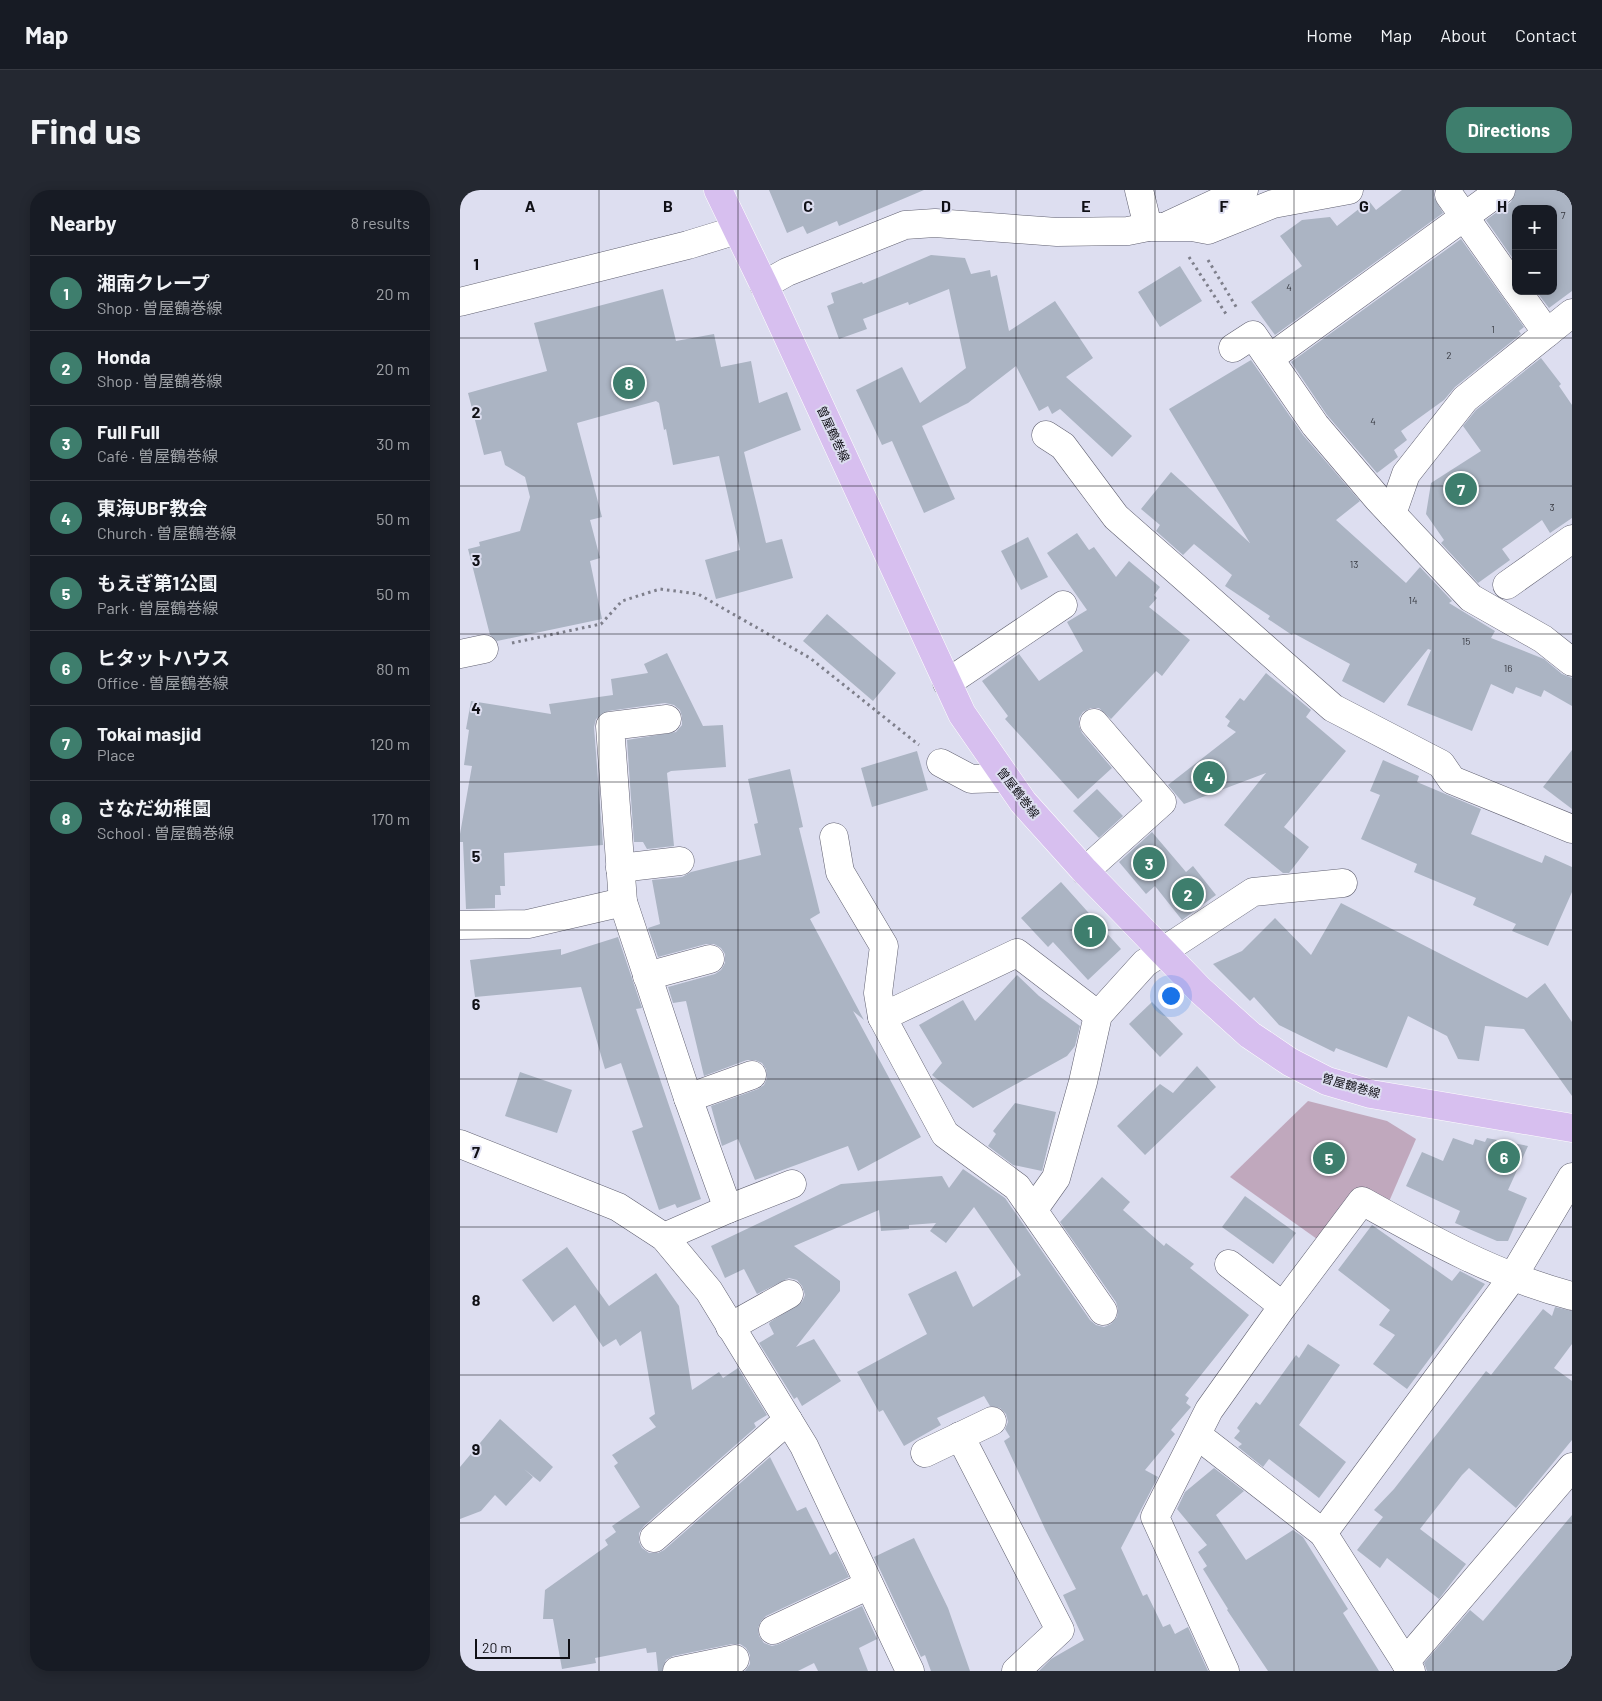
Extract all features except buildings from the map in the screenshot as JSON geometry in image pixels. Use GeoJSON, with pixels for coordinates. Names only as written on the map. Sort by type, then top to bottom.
{"type":"FeatureCollection","features":[{"type":"Feature","properties":{"kind":"main road","name":"曽屋鶴巻線"},"geometry":{"type":"LineString","coordinates":[[718,190],[764,285],[962,714],[1004,778],[1023,802],[1200,990],[1250,1035],[1290,1062],[1327,1081],[1371,1094],[1572,1128]]}},
{"type":"Feature","properties":{"kind":"street"},"geometry":{"type":"LineString","coordinates":[[1139,190],[1156,228],[1191,240],[1208,230],[1273,204],[1349,190]]}},
{"type":"Feature","properties":{"kind":"street"},"geometry":{"type":"LineString","coordinates":[[764,285],[787,272],[905,225],[936,223],[1058,232],[1128,231],[1156,228],[1244,190]]}},
{"type":"Feature","properties":{"kind":"street"},"geometry":{"type":"LineString","coordinates":[[1270,358],[1502,190]]}},
{"type":"Feature","properties":{"kind":"street"},"geometry":{"type":"LineString","coordinates":[[1449,195],[1512,284]]}},
{"type":"Feature","properties":{"kind":"street"},"geometry":{"type":"LineString","coordinates":[[460,302],[688,245],[737,230]]}},
{"type":"Feature","properties":{"kind":"street"},"geometry":{"type":"LineString","coordinates":[[1520,295],[1547,334]]}},
{"type":"Feature","properties":{"kind":"street"},"geometry":{"type":"LineString","coordinates":[[1392,514],[1406,474],[1465,399],[1572,313]]}},
{"type":"Feature","properties":{"kind":"street"},"geometry":{"type":"LineString","coordinates":[[1243,341],[1270,358],[1315,425],[1392,514],[1470,598],[1543,639],[1572,662]]}},
{"type":"Feature","properties":{"kind":"street"},"geometry":{"type":"LineString","coordinates":[[1046,435],[1063,446],[1116,517],[1333,708],[1440,764],[1452,780],[1572,829]]}},
{"type":"Feature","properties":{"kind":"street"},"geometry":{"type":"LineString","coordinates":[[1507,585],[1572,539]]}},
{"type":"Feature","properties":{"kind":"street"},"geometry":{"type":"LineString","coordinates":[[948,683],[1063,605]]}},
{"type":"Feature","properties":{"kind":"street"},"geometry":{"type":"LineString","coordinates":[[666,719],[610,726],[623,902],[688,1098],[728,1209]]}},
{"type":"Feature","properties":{"kind":"street"},"geometry":{"type":"LineString","coordinates":[[1085,870],[1162,802],[1094,723]]}},
{"type":"Feature","properties":{"kind":"street"},"geometry":{"type":"LineString","coordinates":[[941,763],[970,779],[1004,778]]}},
{"type":"Feature","properties":{"kind":"street"},"geometry":{"type":"LineString","coordinates":[[834,837],[840,872],[884,946],[878,994],[882,1017],[944,1134],[1017,1187],[1103,1311]]}},
{"type":"Feature","properties":{"kind":"street"},"geometry":{"type":"LineString","coordinates":[[620,868],[680,861]]}},
{"type":"Feature","properties":{"kind":"street"},"geometry":{"type":"LineString","coordinates":[[1034,1209],[1056,1178],[1083,1082],[1098,1015],[1145,963],[1253,892],[1342,883]]}},
{"type":"Feature","properties":{"kind":"street"},"geometry":{"type":"LineString","coordinates":[[460,925],[528,924],[623,902]]}},
{"type":"Feature","properties":{"kind":"street"},"geometry":{"type":"LineString","coordinates":[[882,1017],[1017,953],[1098,1015]]}},
{"type":"Feature","properties":{"kind":"street"},"geometry":{"type":"LineString","coordinates":[[647,976],[710,958]]}},
{"type":"Feature","properties":{"kind":"street"},"geometry":{"type":"LineString","coordinates":[[688,1098],[752,1075]]}},
{"type":"Feature","properties":{"kind":"street"},"geometry":{"type":"LineString","coordinates":[[460,1144],[618,1207],[664,1237],[708,1292],[804,1446],[910,1671]]}},
{"type":"Feature","properties":{"kind":"street"},"geometry":{"type":"LineString","coordinates":[[1323,1533],[1512,1278],[1572,1177]]}},
{"type":"Feature","properties":{"kind":"street"},"geometry":{"type":"LineString","coordinates":[[664,1237],[792,1184]]}},
{"type":"Feature","properties":{"kind":"street"},"geometry":{"type":"LineString","coordinates":[[1225,1671],[1155,1517],[1209,1410],[1283,1306],[1317,1276],[1362,1201],[1430,1239],[1512,1278],[1572,1296]]}},
{"type":"Feature","properties":{"kind":"street"},"geometry":{"type":"LineString","coordinates":[[1229,1264],[1283,1306]]}},
{"type":"Feature","properties":{"kind":"street"},"geometry":{"type":"LineString","coordinates":[[730,1326],[789,1294]]}},
{"type":"Feature","properties":{"kind":"street"},"geometry":{"type":"LineString","coordinates":[[654,1538],[788,1420]]}},
{"type":"Feature","properties":{"kind":"street"},"geometry":{"type":"LineString","coordinates":[[925,1453],[992,1421]]}},
{"type":"Feature","properties":{"kind":"street"},"geometry":{"type":"LineString","coordinates":[[1197,1435],[1323,1533],[1408,1666],[1572,1467]]}},
{"type":"Feature","properties":{"kind":"street"},"geometry":{"type":"LineString","coordinates":[[960,1436],[1060,1630],[1024,1669]]}},
{"type":"Feature","properties":{"kind":"street"},"geometry":{"type":"LineString","coordinates":[[773,1630],[869,1585]]}},
{"type":"Feature","properties":{"kind":"street"},"geometry":{"type":"LineString","coordinates":[[677,1671],[710,1668],[735,1659]]}},
{"type":"Feature","properties":{"kind":"path"},"geometry":{"type":"LineString","coordinates":[[1191,240],[1243,341]]}},
{"type":"Feature","properties":{"kind":"path"},"geometry":{"type":"LineString","coordinates":[[1191,240],[1243,341]]}},
{"type":"Feature","properties":{"kind":"path"},"geometry":{"type":"LineString","coordinates":[[472,651],[601,624],[622,601],[660,589],[698,594],[810,658],[941,763]]}},
{"type":"Feature","properties":{"kind":"shaded area"},"geometry":{"type":"Polygon","coordinates":[[[1308,1101],[1387,1121],[1416,1139],[1388,1204],[1317,1239],[1230,1177],[1308,1101]]]}},
{"type":"Feature","properties":{"kind":"place","name":"さなだ幼稚園"},"geometry":{"type":"Point","coordinates":[629,383]}},
{"type":"Feature","properties":{"kind":"place","name":"Tokai masjid"},"geometry":{"type":"Point","coordinates":[1461,489]}},
{"type":"Feature","properties":{"kind":"place","name":"東海UBF教会"},"geometry":{"type":"Point","coordinates":[1209,777]}},
{"type":"Feature","properties":{"kind":"place","name":"Full Full"},"geometry":{"type":"Point","coordinates":[1149,863]}},
{"type":"Feature","properties":{"kind":"place","name":"Honda"},"geometry":{"type":"Point","coordinates":[1188,894]}},
{"type":"Feature","properties":{"kind":"place","name":"湘南クレープ"},"geometry":{"type":"Point","coordinates":[1090,931]}},
{"type":"Feature","properties":{"kind":"place","name":"ヒタットハウス"},"geometry":{"type":"Point","coordinates":[1504,1157]}},
{"type":"Feature","properties":{"kind":"place","name":"もえぎ第1公園"},"geometry":{"type":"Point","coordinates":[1329,1158]}}]}
